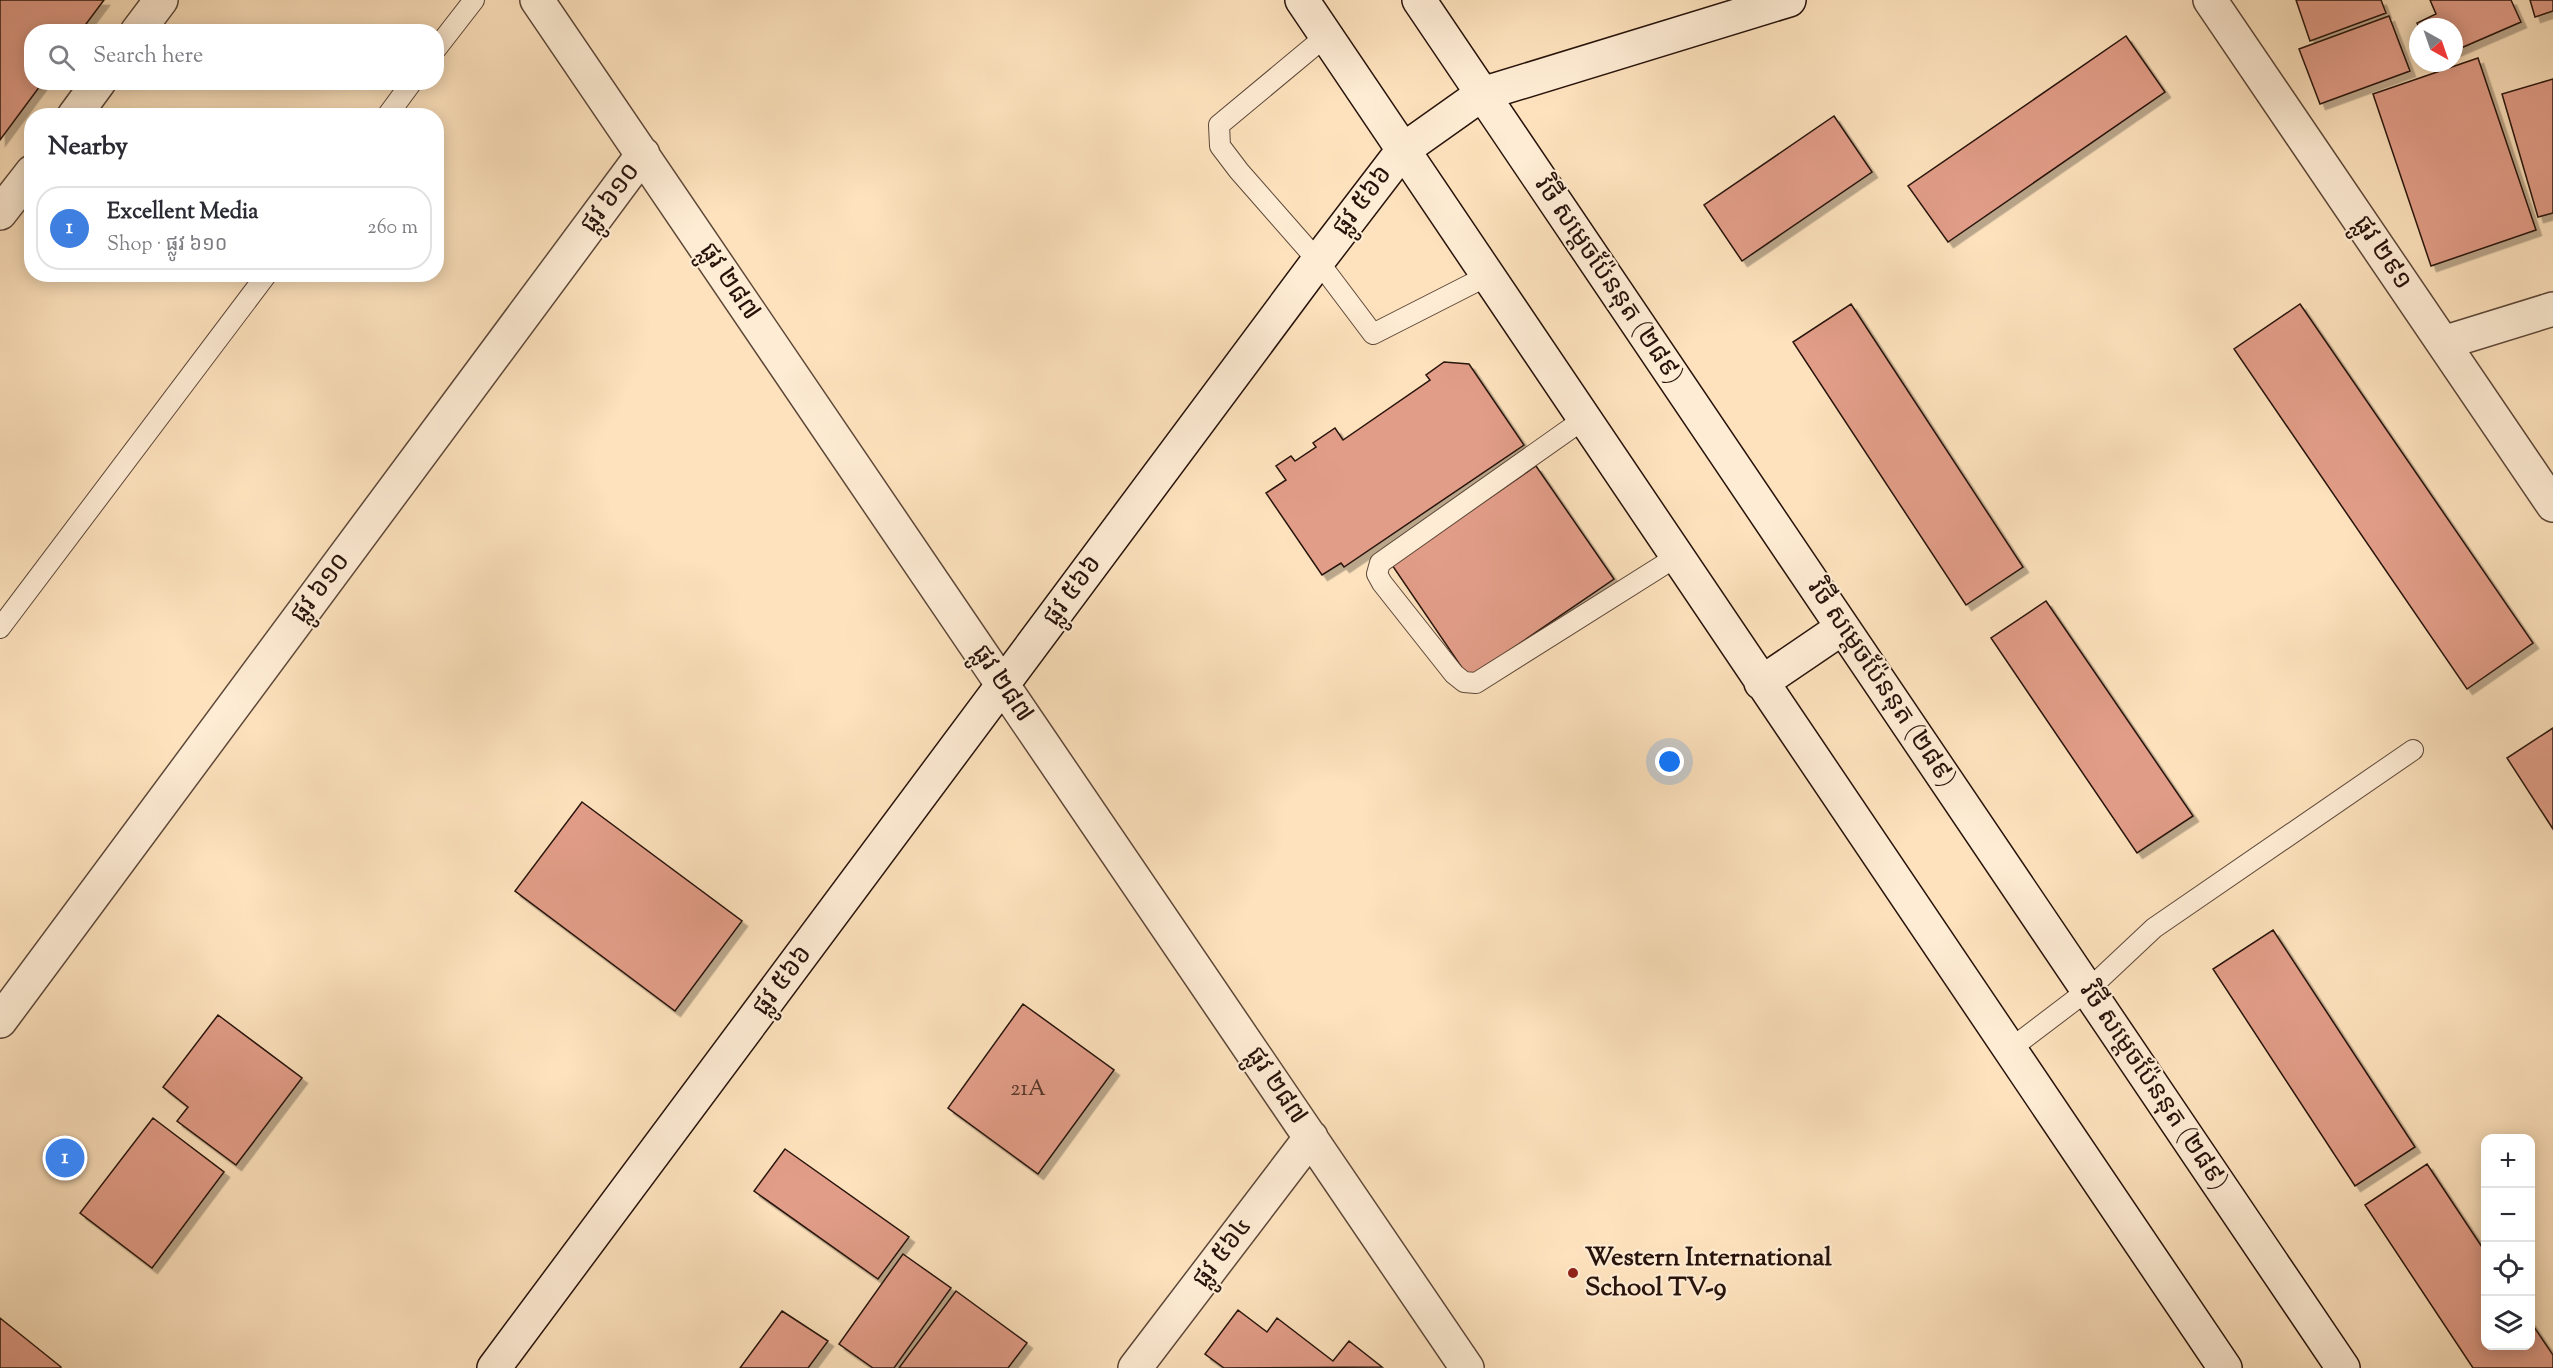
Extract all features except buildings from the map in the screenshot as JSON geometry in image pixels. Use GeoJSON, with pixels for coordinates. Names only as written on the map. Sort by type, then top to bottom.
{"type":"FeatureCollection","features":[{"type":"Feature","properties":{"kind":"street"},"geometry":{"type":"LineString","coordinates":[[143,24],[161,0]]}},
{"type":"Feature","properties":{"kind":"street","name":"ផ្លូវ ២៨៧"},"geometry":{"type":"LineString","coordinates":[[537,0],[1467,1368]]}},
{"type":"Feature","properties":{"kind":"street"},"geometry":{"type":"LineString","coordinates":[[1302,0],[2225,1368]]}},
{"type":"Feature","properties":{"kind":"street","name":"វិថី សម្តេចប៉ែននុត (២៨៩)"},"geometry":{"type":"LineString","coordinates":[[1419,0],[2343,1368]]}},
{"type":"Feature","properties":{"kind":"street","name":"ផ្លូវ ៥៦៦"},"geometry":{"type":"LineString","coordinates":[[494,1368],[1403,150],[1482,94],[1789,0]]}},
{"type":"Feature","properties":{"kind":"street","name":"ផ្លូវ ២៩១"},"geometry":{"type":"LineString","coordinates":[[2210,0],[2553,505]]}},
{"type":"Feature","properties":{"kind":"street"},"geometry":{"type":"LineString","coordinates":[[80,108],[93,90]]}},
{"type":"Feature","properties":{"kind":"street","name":"ផ្លូវ ៦១០"},"geometry":{"type":"LineString","coordinates":[[0,1022],[643,154]]}},
{"type":"Feature","properties":{"kind":"street"},"geometry":{"type":"LineString","coordinates":[[0,213],[24,182]]}},
{"type":"Feature","properties":{"kind":"street"},"geometry":{"type":"LineString","coordinates":[[2443,343],[2553,309]]}},
{"type":"Feature","properties":{"kind":"street"},"geometry":{"type":"LineString","coordinates":[[1761,683],[1842,628]]}},
{"type":"Feature","properties":{"kind":"street","name":"ផ្លូវ ៥៦៤"},"geometry":{"type":"LineString","coordinates":[[1135,1368],[1311,1137]]}},
{"type":"Feature","properties":{"kind":"lane"},"geometry":{"type":"LineString","coordinates":[[444,39],[474,0]]}},
{"type":"Feature","properties":{"kind":"lane"},"geometry":{"type":"LineString","coordinates":[[1326,36],[1219,125],[1221,146],[1239,171],[1318,261],[1373,334],[1489,275]]}},
{"type":"Feature","properties":{"kind":"lane"},"geometry":{"type":"LineString","coordinates":[[393,108],[405,90]]}},
{"type":"Feature","properties":{"kind":"lane"},"geometry":{"type":"LineString","coordinates":[[0,628],[261,282]]}},
{"type":"Feature","properties":{"kind":"lane"},"geometry":{"type":"LineString","coordinates":[[1584,419],[1380,563],[1377,574],[1382,583],[1454,674],[1464,682],[1476,683],[1676,557]]}},
{"type":"Feature","properties":{"kind":"lane"},"geometry":{"type":"LineString","coordinates":[[2009,1050],[2088,990],[2154,928],[2413,750]]}},
{"type":"Feature","properties":{"kind":"place","name":"Excellent Media"},"geometry":{"type":"Point","coordinates":[65,1158]}},
{"type":"Feature","properties":{"kind":"place","name":"Western International School TV-9"},"geometry":{"type":"Point","coordinates":[1573,1273]}}]}
